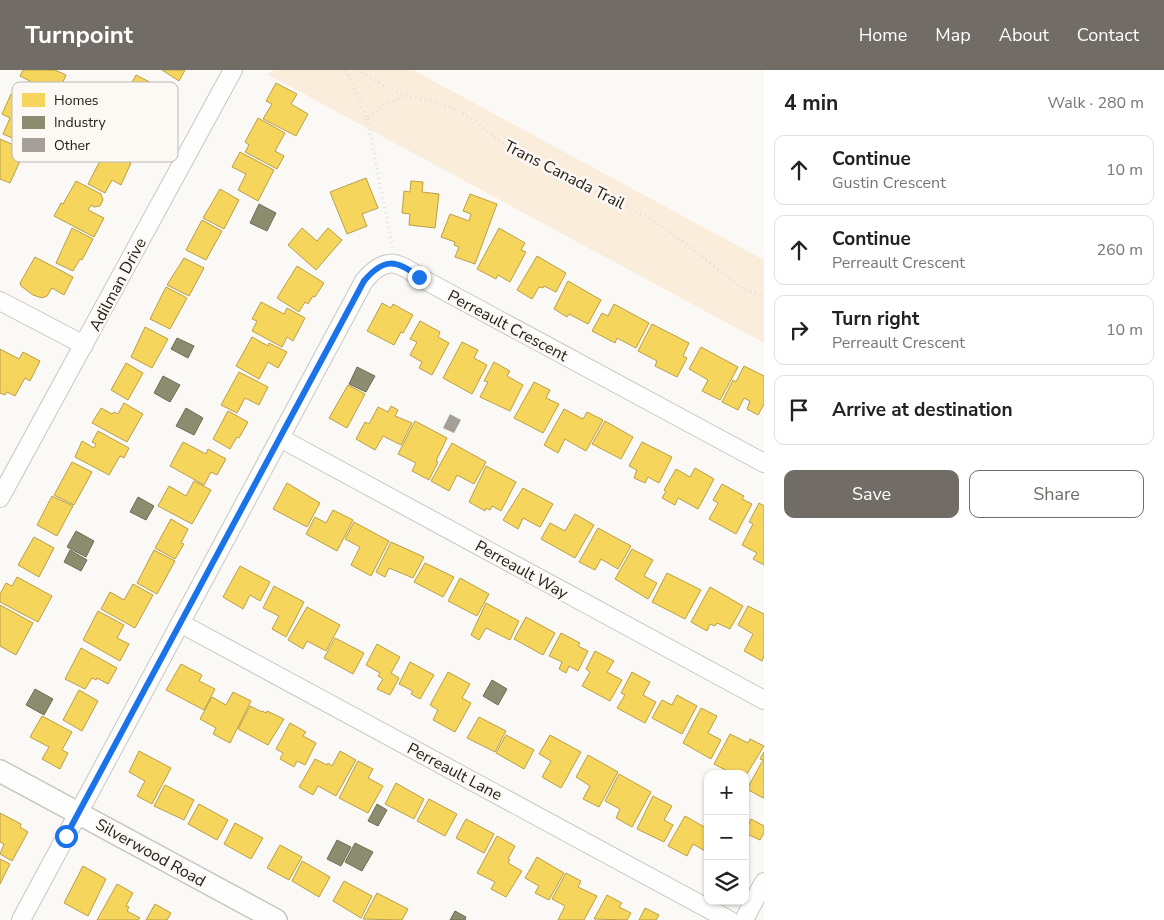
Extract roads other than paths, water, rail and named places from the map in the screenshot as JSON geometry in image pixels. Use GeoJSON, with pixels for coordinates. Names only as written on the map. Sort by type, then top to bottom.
{"type":"FeatureCollection","features":[{"type":"Feature","properties":{"kind":"street","name":"Adilman Drive"},"geometry":{"type":"LineString","coordinates":[[0,498],[233,70]]}},
{"type":"Feature","properties":{"kind":"street","name":"Perreault Crescent"},"geometry":{"type":"LineString","coordinates":[[21,920],[364,281],[371,273],[382,266],[396,263],[405,266],[419,277],[764,463]]}},
{"type":"Feature","properties":{"kind":"street"},"geometry":{"type":"LineString","coordinates":[[0,301],[84,345]]}},
{"type":"Feature","properties":{"kind":"street","name":"Perreault Way"},"geometry":{"type":"LineString","coordinates":[[280,438],[764,700]]}},
{"type":"Feature","properties":{"kind":"street","name":"Perreault Lane"},"geometry":{"type":"LineString","coordinates":[[180,623],[729,920]]}},
{"type":"Feature","properties":{"kind":"street","name":"Silverwood Road"},"geometry":{"type":"LineString","coordinates":[[0,771],[276,920]]}},
{"type":"Feature","properties":{"kind":"street"},"geometry":{"type":"LineString","coordinates":[[744,920],[764,882]]}}]}
